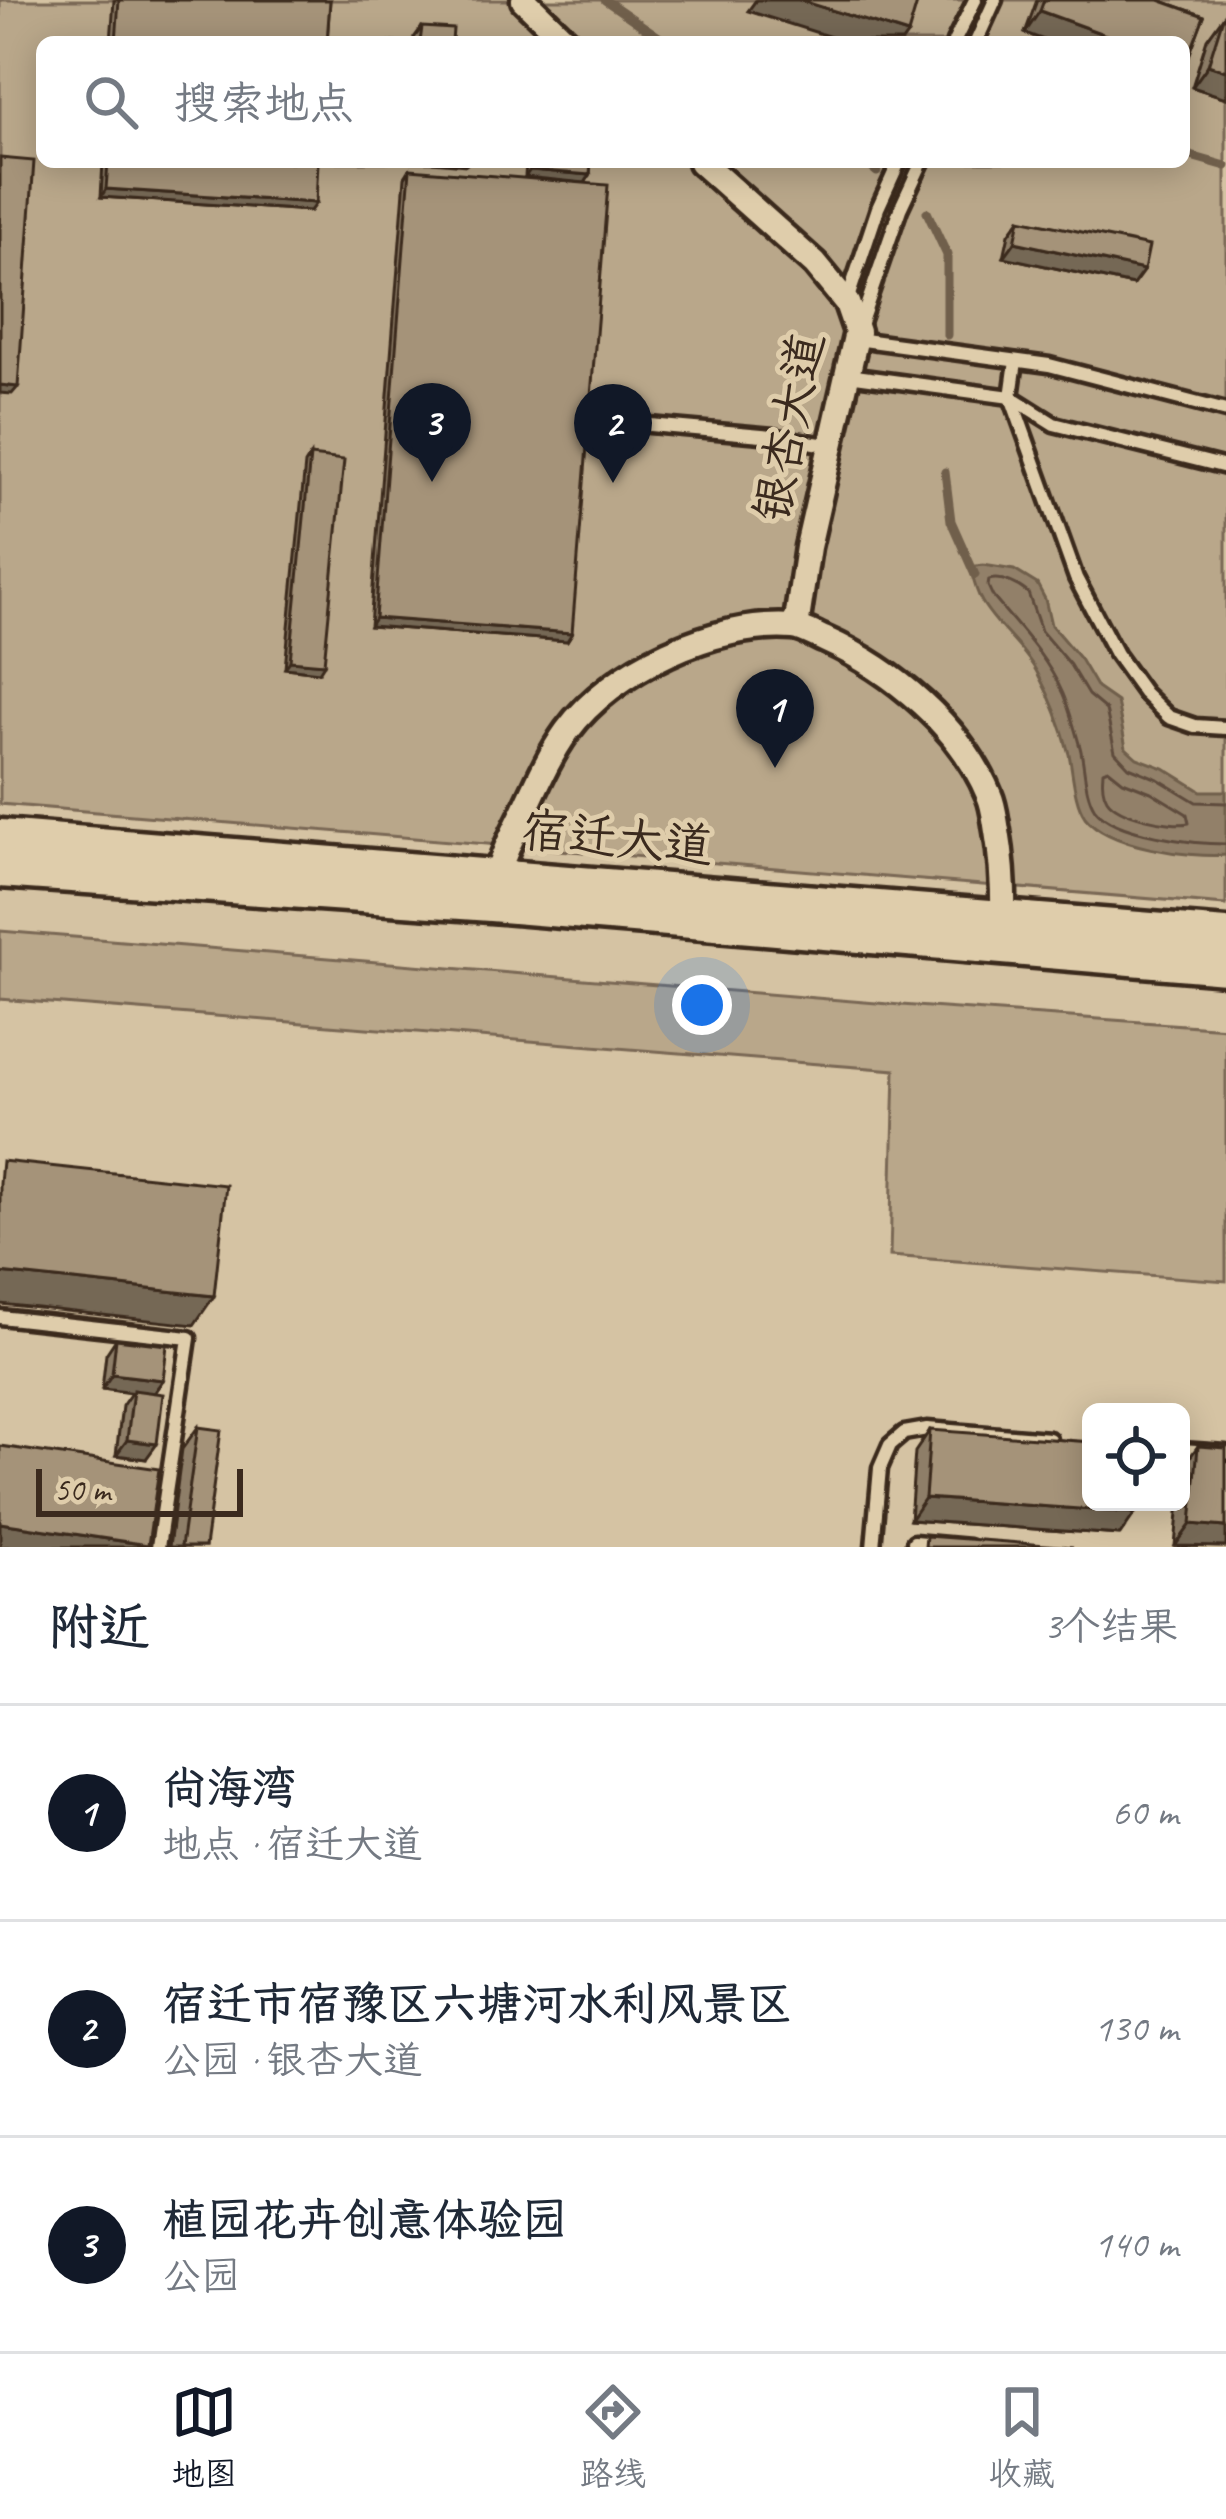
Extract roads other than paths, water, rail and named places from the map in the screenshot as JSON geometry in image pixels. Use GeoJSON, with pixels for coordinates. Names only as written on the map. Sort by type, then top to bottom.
{"type":"FeatureCollection","features":[{"type":"Feature","properties":{"kind":"main road","name":"宿迁大道"},"geometry":{"type":"LineString","coordinates":[[0,838],[494,890],[1003,932],[1226,937]]}},
{"type":"Feature","properties":{"kind":"main road","name":"宿迁大道"},"geometry":{"type":"LineString","coordinates":[[0,869],[494,890]]}},
{"type":"Feature","properties":{"kind":"main road","name":"宿迁大道"},"geometry":{"type":"LineString","coordinates":[[1003,932],[1226,965]]}},
{"type":"Feature","properties":{"kind":"street"},"geometry":{"type":"LineString","coordinates":[[524,0],[561,36]]}},
{"type":"Feature","properties":{"kind":"street","name":"银杏大道"},"geometry":{"type":"LineString","coordinates":[[708,168],[814,264],[847,303],[856,336],[808,547],[796,627]]}},
{"type":"Feature","properties":{"kind":"street"},"geometry":{"type":"LineString","coordinates":[[494,890],[516,827],[557,746],[615,684],[665,654],[732,632],[796,627],[883,672],[932,713],[967,755],[991,798],[1004,871],[1003,932]]}},
{"type":"Feature","properties":{"kind":"lane"},"geometry":{"type":"LineString","coordinates":[[957,36],[973,0]]}},
{"type":"Feature","properties":{"kind":"lane"},"geometry":{"type":"LineString","coordinates":[[979,36],[994,0]]}},
{"type":"Feature","properties":{"kind":"lane"},"geometry":{"type":"LineString","coordinates":[[847,303],[896,168]]}},
{"type":"Feature","properties":{"kind":"lane"},"geometry":{"type":"LineString","coordinates":[[919,168],[856,336],[1049,365],[1226,411]]}},
{"type":"Feature","properties":{"kind":"lane"},"geometry":{"type":"LineString","coordinates":[[1016,361],[1011,397],[1076,578],[1116,654],[1144,693],[1169,717],[1196,726],[1226,728]]}},
{"type":"Feature","properties":{"kind":"lane"},"geometry":{"type":"LineString","coordinates":[[848,375],[1011,397],[1054,424],[1226,467]]}},
{"type":"Feature","properties":{"kind":"lane"},"geometry":{"type":"LineString","coordinates":[[616,422],[833,446]]}},
{"type":"Feature","properties":{"kind":"lane"},"geometry":{"type":"LineString","coordinates":[[0,1317],[189,1338],[158,1547]]}},
{"type":"Feature","properties":{"kind":"lane"},"geometry":{"type":"LineString","coordinates":[[873,1547],[880,1468],[890,1445],[904,1432],[927,1429],[1068,1440]]}},
{"type":"Feature","properties":{"kind":"lane"},"geometry":{"type":"LineString","coordinates":[[1190,1451],[1226,1453]]}},
{"type":"Feature","properties":{"kind":"lane"},"geometry":{"type":"LineString","coordinates":[[146,1482],[167,1484]]}},
{"type":"Feature","properties":{"kind":"lane"},"geometry":{"type":"LineString","coordinates":[[914,1542],[969,1547]]}},
{"type":"Feature","properties":{"kind":"water"},"geometry":{"type":"Polygon","coordinates":[[[970,567],[1014,570],[1037,584],[1051,625],[1097,688],[1117,702],[1126,748],[1201,791],[1226,791],[1226,855],[1192,855],[1130,843],[1085,817],[1063,734],[1044,685],[978,594],[970,567]]]}},
{"type":"Feature","properties":{"kind":"waterway"},"geometry":{"type":"LineString","coordinates":[[605,0],[657,36]]}},
{"type":"Feature","properties":{"kind":"waterway"},"geometry":{"type":"LineString","coordinates":[[1190,156],[1226,166]]}},
{"type":"Feature","properties":{"kind":"waterway"},"geometry":{"type":"LineString","coordinates":[[872,168],[877,172]]}},
{"type":"Feature","properties":{"kind":"waterway"},"geometry":{"type":"LineString","coordinates":[[927,212],[947,255],[947,335]]}},
{"type":"Feature","properties":{"kind":"waterway"},"geometry":{"type":"LineString","coordinates":[[945,472],[951,521],[975,575]]}},
{"type":"Feature","properties":{"kind":"place","name":"植园花卉创意体验园"},"geometry":{"type":"Point","coordinates":[432,482]}},
{"type":"Feature","properties":{"kind":"place","name":"宿迁市宿豫区六塘河水利风景区"},"geometry":{"type":"Point","coordinates":[613,483]}},
{"type":"Feature","properties":{"kind":"place","name":"尚海湾"},"geometry":{"type":"Point","coordinates":[775,768]}}]}
